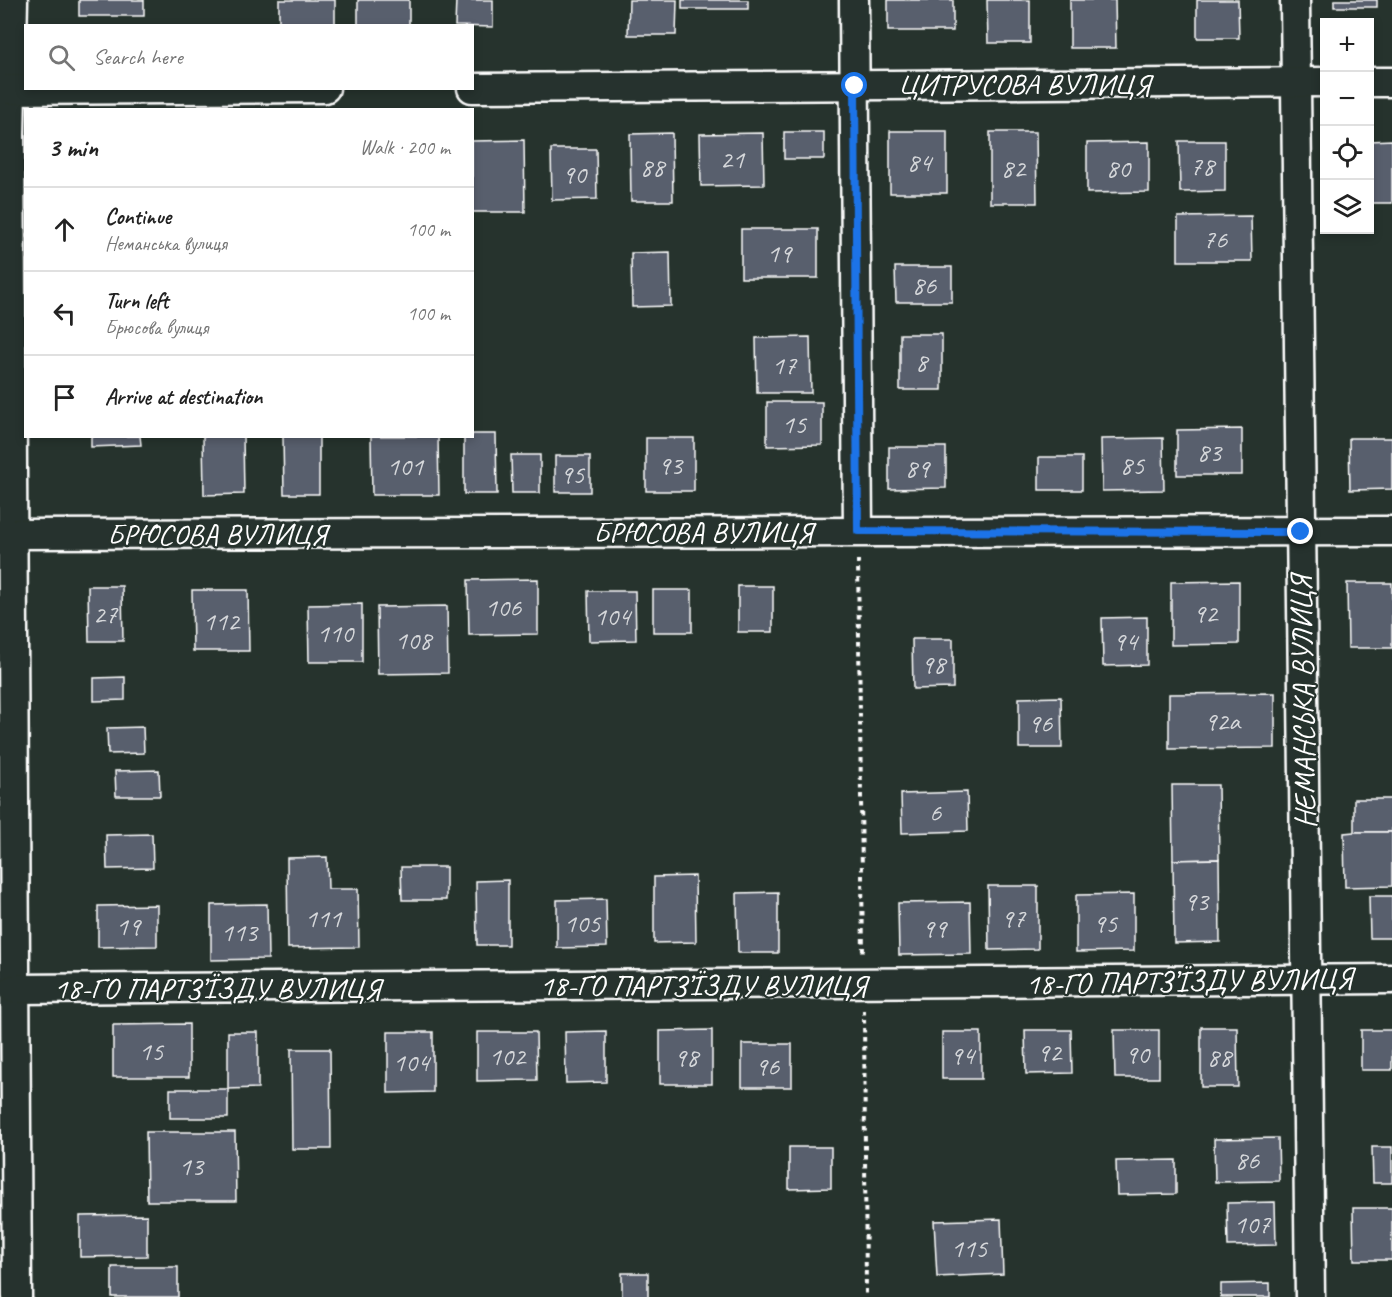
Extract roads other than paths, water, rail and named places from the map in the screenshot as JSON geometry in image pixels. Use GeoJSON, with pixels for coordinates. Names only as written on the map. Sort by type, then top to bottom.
{"type":"FeatureCollection","features":[{"type":"Feature","properties":{"kind":"street"},"geometry":{"type":"LineString","coordinates":[[13,0],[6,90],[7,535],[17,1297]]}},
{"type":"Feature","properties":{"kind":"street"},"geometry":{"type":"LineString","coordinates":[[854,0],[858,531]]}},
{"type":"Feature","properties":{"kind":"street","name":"НЕМАНСЬКА ВУЛИЦЯ"},"geometry":{"type":"LineString","coordinates":[[1295,0],[1310,1297]]}},
{"type":"Feature","properties":{"kind":"street","name":"ЦИТРУСОВА ВУЛИЦЯ"},"geometry":{"type":"LineString","coordinates":[[474,88],[1320,82]]}},
{"type":"Feature","properties":{"kind":"street"},"geometry":{"type":"LineString","coordinates":[[1374,82],[1392,82]]}},
{"type":"Feature","properties":{"kind":"street"},"geometry":{"type":"LineString","coordinates":[[6,90],[24,90]]}},
{"type":"Feature","properties":{"kind":"street","name":"БРЮСОВА ВУЛИЦЯ"},"geometry":{"type":"LineString","coordinates":[[7,535],[1392,531]]}},
{"type":"Feature","properties":{"kind":"street","name":"18-ГО ПАРТЗ’ЇЗДУ ВУЛИЦЯ"},"geometry":{"type":"LineString","coordinates":[[14,989],[1392,979]]}}]}
